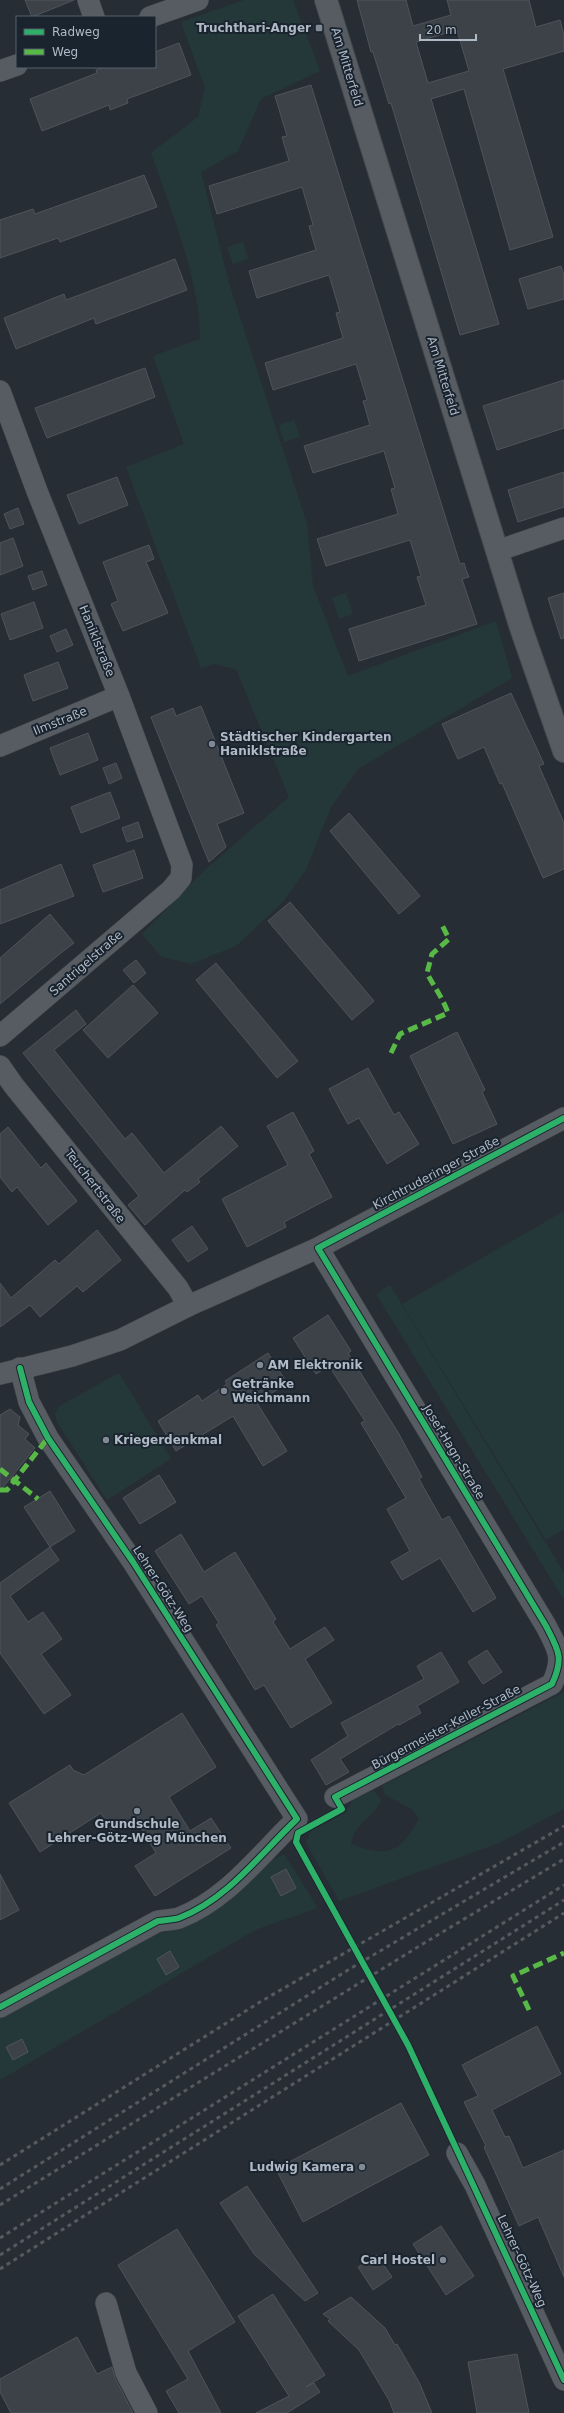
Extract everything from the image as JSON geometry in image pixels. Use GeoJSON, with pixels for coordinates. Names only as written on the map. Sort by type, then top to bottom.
{"type":"FeatureCollection","features":[{"type":"Feature","properties":{"kind":"street"},"geometry":{"type":"LineString","coordinates":[[88,0],[94,16]]}},
{"type":"Feature","properties":{"kind":"street"},"geometry":{"type":"LineString","coordinates":[[153,16],[198,0]]}},
{"type":"Feature","properties":{"kind":"street","name":"Am Mitterfeld"},"geometry":{"type":"LineString","coordinates":[[326,0],[497,551],[543,694],[564,751]]}},
{"type":"Feature","properties":{"kind":"street"},"geometry":{"type":"LineString","coordinates":[[0,71],[16,65]]}},
{"type":"Feature","properties":{"kind":"street","name":"Haniklstraße"},"geometry":{"type":"LineString","coordinates":[[0,391],[37,491],[119,696],[182,864],[181,878],[171,890]]}},
{"type":"Feature","properties":{"kind":"street"},"geometry":{"type":"LineString","coordinates":[[497,551],[564,528]]}},
{"type":"Feature","properties":{"kind":"street","name":"Ilmstraße"},"geometry":{"type":"LineString","coordinates":[[0,746],[119,696]]}},
{"type":"Feature","properties":{"kind":"street","name":"Santrigelstraße"},"geometry":{"type":"LineString","coordinates":[[0,1036],[171,890]]}},
{"type":"Feature","properties":{"kind":"street","name":"Teuchertstraße"},"geometry":{"type":"LineString","coordinates":[[0,1066],[14,1086],[178,1288],[188,1306]]}},
{"type":"Feature","properties":{"kind":"street","name":"Kirchtruderinger Straße"},"geometry":{"type":"LineString","coordinates":[[0,1374],[72,1356],[120,1340],[188,1306],[318,1248],[564,1118]]}},
{"type":"Feature","properties":{"kind":"street","name":"Josef-Hagn-Straße"},"geometry":{"type":"LineString","coordinates":[[318,1248],[546,1626],[562,1656],[561,1671]]}},
{"type":"Feature","properties":{"kind":"street","name":"Lehrer-Götz-Weg"},"geometry":{"type":"LineString","coordinates":[[0,2007],[158,1921],[178,1918],[208,1903],[233,1884],[296,1819],[134,1562],[48,1438],[29,1402],[20,1368]]}},
{"type":"Feature","properties":{"kind":"street","name":"Bürgermeister-Keller-Straße"},"geometry":{"type":"LineString","coordinates":[[335,1798],[552,1684],[561,1671]]}},
{"type":"Feature","properties":{"kind":"street","name":"Lehrer-Götz-Weg"},"geometry":{"type":"LineString","coordinates":[[457,2153],[475,2185],[564,2380]]}},
{"type":"Feature","properties":{"kind":"street"},"geometry":{"type":"LineString","coordinates":[[106,2303],[126,2373],[147,2413]]}},
{"type":"Feature","properties":{"kind":"green space"},"geometry":{"type":"Polygon","coordinates":[[[244,0],[293,0],[320,71],[261,99],[238,151],[201,172],[229,283],[307,524],[313,586],[348,676],[496,621],[512,678],[358,769],[331,807],[306,870],[283,902],[236,946],[191,964],[162,957],[142,934],[206,869],[289,797],[236,669],[213,664],[201,668],[126,467],[184,444],[153,356],[200,339],[199,317],[190,270],[175,221],[151,153],[198,117],[205,88],[181,22],[244,0]]]}},
{"type":"Feature","properties":{"kind":"green space"},"geometry":{"type":"Polygon","coordinates":[[[243,242],[248,259],[233,264],[227,247],[243,242]]]}},
{"type":"Feature","properties":{"kind":"green space"},"geometry":{"type":"Polygon","coordinates":[[[294,420],[300,437],[284,442],[279,425],[294,420]]]}},
{"type":"Feature","properties":{"kind":"green space"},"geometry":{"type":"Polygon","coordinates":[[[346,593],[353,614],[339,619],[332,598],[346,593]]]}},
{"type":"Feature","properties":{"kind":"green space"},"geometry":{"type":"Polygon","coordinates":[[[564,1211],[564,1529],[546,1540],[402,1304],[564,1211]]]}},
{"type":"Feature","properties":{"kind":"green space"},"geometry":{"type":"Polygon","coordinates":[[[390,1285],[564,1573],[564,1600],[376,1294],[390,1285]]]}},
{"type":"Feature","properties":{"kind":"green space"},"geometry":{"type":"Polygon","coordinates":[[[119,1373],[171,1459],[107,1500],[57,1422],[55,1414],[59,1407],[65,1403],[119,1373]]]}},
{"type":"Feature","properties":{"kind":"green space"},"geometry":{"type":"Polygon","coordinates":[[[564,1692],[564,1809],[499,1843],[339,1901],[306,1843],[310,1832],[345,1813],[353,1800],[374,1790],[381,1801],[373,1813],[356,1831],[351,1844],[375,1851],[392,1850],[406,1839],[419,1819],[412,1809],[385,1795],[382,1786],[564,1692]]]}},
{"type":"Feature","properties":{"kind":"green space"},"geometry":{"type":"Polygon","coordinates":[[[284,1854],[318,1908],[255,1930],[0,2080],[0,2013],[161,1927],[164,1933],[201,1917],[257,1867],[284,1854]]]}},
{"type":"Feature","properties":{"kind":"building"},"geometry":{"type":"Polygon","coordinates":[[[25,0],[74,0],[34,16],[32,16],[25,0]]]}},
{"type":"Feature","properties":{"kind":"building"},"geometry":{"type":"Polygon","coordinates":[[[357,0],[406,0],[413,26],[451,15],[447,0],[529,0],[536,27],[560,20],[564,35],[564,51],[503,69],[553,237],[510,250],[464,89],[431,99],[499,324],[460,335],[391,103],[389,104],[373,52],[371,52],[357,0]],[[457,30],[416,42],[428,83],[469,71],[457,30]]]}},
{"type":"Feature","properties":{"kind":"building"},"geometry":{"type":"Polygon","coordinates":[[[179,43],[191,75],[127,99],[128,103],[110,110],[109,105],[42,131],[30,99],[97,73],[96,70],[101,68],[156,68],[156,52],[179,43]]]}},
{"type":"Feature","properties":{"kind":"building"},"geometry":{"type":"Polygon","coordinates":[[[311,85],[460,564],[464,563],[469,577],[462,579],[477,624],[359,661],[349,629],[426,605],[417,577],[421,576],[410,540],[326,566],[317,539],[398,514],[391,489],[395,488],[384,451],[313,473],[304,446],[370,425],[363,401],[367,400],[356,364],[273,390],[265,363],[343,338],[336,313],[340,312],[329,275],[257,298],[249,271],[316,250],[309,226],[313,225],[302,187],[217,214],[209,186],[289,161],[282,137],[287,136],[275,96],[311,85]]]}},
{"type":"Feature","properties":{"kind":"building"},"geometry":{"type":"Polygon","coordinates":[[[144,175],[157,207],[60,242],[58,238],[0,258],[0,220],[33,209],[35,214],[144,175]]]}},
{"type":"Feature","properties":{"kind":"building"},"geometry":{"type":"Polygon","coordinates":[[[175,259],[187,290],[96,324],[94,318],[16,349],[4,318],[64,294],[66,300],[175,259]]]}},
{"type":"Feature","properties":{"kind":"building"},"geometry":{"type":"Polygon","coordinates":[[[561,266],[564,275],[564,299],[528,309],[519,279],[561,266]]]}},
{"type":"Feature","properties":{"kind":"building"},"geometry":{"type":"Polygon","coordinates":[[[145,368],[155,397],[47,438],[35,408],[145,368]]]}},
{"type":"Feature","properties":{"kind":"building"},"geometry":{"type":"Polygon","coordinates":[[[564,380],[564,428],[497,450],[483,406],[564,380]]]}},
{"type":"Feature","properties":{"kind":"building"},"geometry":{"type":"Polygon","coordinates":[[[564,472],[564,507],[518,522],[508,490],[564,472]]]}},
{"type":"Feature","properties":{"kind":"building"},"geometry":{"type":"Polygon","coordinates":[[[117,477],[128,505],[79,524],[67,495],[117,477]]]}},
{"type":"Feature","properties":{"kind":"building"},"geometry":{"type":"Polygon","coordinates":[[[18,508],[24,524],[10,529],[4,514],[18,508]]]}},
{"type":"Feature","properties":{"kind":"building"},"geometry":{"type":"Polygon","coordinates":[[[13,538],[23,566],[0,575],[0,543],[13,538]]]}},
{"type":"Feature","properties":{"kind":"building"},"geometry":{"type":"Polygon","coordinates":[[[149,545],[154,559],[146,562],[168,613],[123,631],[111,604],[118,601],[103,562],[149,545]]]}},
{"type":"Feature","properties":{"kind":"building"},"geometry":{"type":"Polygon","coordinates":[[[42,571],[47,585],[33,590],[28,576],[42,571]]]}},
{"type":"Feature","properties":{"kind":"building"},"geometry":{"type":"Polygon","coordinates":[[[564,593],[564,638],[561,639],[548,598],[564,593]]]}},
{"type":"Feature","properties":{"kind":"building"},"geometry":{"type":"Polygon","coordinates":[[[34,602],[43,628],[10,640],[1,614],[34,602]]]}},
{"type":"Feature","properties":{"kind":"building"},"geometry":{"type":"Polygon","coordinates":[[[66,629],[73,645],[57,652],[50,636],[66,629]]]}},
{"type":"Feature","properties":{"kind":"building"},"geometry":{"type":"Polygon","coordinates":[[[58,662],[68,688],[33,701],[24,675],[58,662]]]}},
{"type":"Feature","properties":{"kind":"building"},"geometry":{"type":"Polygon","coordinates":[[[511,693],[544,764],[539,766],[564,823],[564,869],[543,878],[502,783],[500,784],[484,747],[458,759],[442,724],[511,693]]]}},
{"type":"Feature","properties":{"kind":"building"},"geometry":{"type":"Polygon","coordinates":[[[201,706],[244,813],[217,824],[226,847],[209,862],[151,717],[173,708],[176,716],[201,706]]]}},
{"type":"Feature","properties":{"kind":"building"},"geometry":{"type":"Polygon","coordinates":[[[88,733],[98,760],[60,775],[50,748],[88,733]]]}},
{"type":"Feature","properties":{"kind":"building"},"geometry":{"type":"Polygon","coordinates":[[[116,763],[122,778],[109,784],[103,768],[116,763]]]}},
{"type":"Feature","properties":{"kind":"building"},"geometry":{"type":"Polygon","coordinates":[[[110,792],[120,818],[81,833],[71,807],[110,792]]]}},
{"type":"Feature","properties":{"kind":"building"},"geometry":{"type":"Polygon","coordinates":[[[349,813],[420,896],[399,914],[330,831],[349,813]]]}},
{"type":"Feature","properties":{"kind":"building"},"geometry":{"type":"Polygon","coordinates":[[[138,822],[143,837],[127,842],[122,828],[138,822]]]}},
{"type":"Feature","properties":{"kind":"building"},"geometry":{"type":"Polygon","coordinates":[[[134,850],[143,878],[103,892],[93,865],[134,850]]]}},
{"type":"Feature","properties":{"kind":"building"},"geometry":{"type":"Polygon","coordinates":[[[61,864],[74,896],[0,924],[0,890],[61,864]]]}},
{"type":"Feature","properties":{"kind":"building"},"geometry":{"type":"Polygon","coordinates":[[[290,902],[374,1001],[352,1020],[268,921],[290,902]]]}},
{"type":"Feature","properties":{"kind":"building"},"geometry":{"type":"Polygon","coordinates":[[[50,914],[74,943],[0,1004],[0,958],[50,914]]]}},
{"type":"Feature","properties":{"kind":"building"},"geometry":{"type":"Polygon","coordinates":[[[136,960],[146,973],[134,983],[123,970],[136,960]]]}},
{"type":"Feature","properties":{"kind":"building"},"geometry":{"type":"Polygon","coordinates":[[[216,963],[298,1061],[277,1078],[196,980],[216,963]]]}},
{"type":"Feature","properties":{"kind":"building"},"geometry":{"type":"Polygon","coordinates":[[[133,985],[158,1013],[108,1058],[83,1030],[133,985]]]}},
{"type":"Feature","properties":{"kind":"building"},"geometry":{"type":"Polygon","coordinates":[[[76,1010],[86,1024],[54,1050],[125,1139],[132,1133],[164,1173],[221,1126],[238,1146],[198,1179],[200,1182],[187,1192],[185,1190],[145,1225],[128,1205],[139,1196],[23,1053],[76,1010]]]}},
{"type":"Feature","properties":{"kind":"building"},"geometry":{"type":"Polygon","coordinates":[[[457,1032],[485,1090],[482,1092],[497,1124],[453,1144],[410,1056],[457,1032]]]}},
{"type":"Feature","properties":{"kind":"building"},"geometry":{"type":"Polygon","coordinates":[[[368,1068],[394,1115],[399,1112],[419,1144],[387,1164],[359,1118],[348,1124],[329,1089],[368,1068]]]}},
{"type":"Feature","properties":{"kind":"building"},"geometry":{"type":"Polygon","coordinates":[[[293,1112],[314,1151],[309,1154],[332,1197],[284,1222],[286,1227],[247,1247],[222,1199],[288,1165],[267,1126],[293,1112]]]}},
{"type":"Feature","properties":{"kind":"building"},"geometry":{"type":"Polygon","coordinates":[[[8,1127],[41,1168],[46,1163],[77,1201],[48,1225],[17,1187],[12,1192],[0,1177],[0,1134],[8,1127]]]}},
{"type":"Feature","properties":{"kind":"building"},"geometry":{"type":"Polygon","coordinates":[[[192,1226],[208,1249],[188,1262],[172,1240],[192,1226]]]}},
{"type":"Feature","properties":{"kind":"building"},"geometry":{"type":"Polygon","coordinates":[[[97,1230],[121,1260],[83,1292],[77,1286],[40,1317],[30,1305],[0,1327],[0,1283],[11,1298],[55,1260],[59,1264],[97,1230]]]}},
{"type":"Feature","properties":{"kind":"building"},"geometry":{"type":"Polygon","coordinates":[[[328,1315],[351,1351],[348,1353],[399,1434],[422,1477],[419,1479],[442,1520],[449,1516],[496,1598],[473,1612],[440,1558],[402,1580],[391,1562],[410,1551],[387,1509],[406,1498],[361,1423],[365,1421],[329,1366],[316,1374],[293,1338],[328,1315]]]}},
{"type":"Feature","properties":{"kind":"building"},"geometry":{"type":"Polygon","coordinates":[[[268,1353],[287,1383],[257,1403],[287,1451],[263,1466],[233,1416],[176,1451],[158,1421],[198,1395],[202,1401],[227,1384],[225,1381],[268,1353]]]}},
{"type":"Feature","properties":{"kind":"building"},"geometry":{"type":"Polygon","coordinates":[[[10,1409],[20,1417],[18,1425],[29,1434],[25,1439],[35,1448],[0,1491],[0,1415],[10,1409]]]}},
{"type":"Feature","properties":{"kind":"building"},"geometry":{"type":"Polygon","coordinates":[[[159,1475],[176,1502],[140,1524],[123,1498],[159,1475]]]}},
{"type":"Feature","properties":{"kind":"building"},"geometry":{"type":"Polygon","coordinates":[[[50,1491],[75,1531],[50,1547],[24,1507],[50,1491]]]}},
{"type":"Feature","properties":{"kind":"building"},"geometry":{"type":"Polygon","coordinates":[[[181,1534],[204,1572],[235,1552],[276,1619],[273,1622],[290,1649],[325,1627],[334,1640],[305,1659],[332,1703],[291,1728],[264,1685],[255,1690],[216,1625],[219,1623],[202,1596],[189,1604],[155,1551],[181,1534]]]}},
{"type":"Feature","properties":{"kind":"building"},"geometry":{"type":"Polygon","coordinates":[[[50,1547],[59,1560],[10,1596],[28,1622],[43,1612],[62,1639],[41,1654],[71,1695],[44,1714],[0,1653],[0,1583],[50,1547]]]}},
{"type":"Feature","properties":{"kind":"building"},"geometry":{"type":"Polygon","coordinates":[[[487,1650],[502,1672],[483,1684],[468,1662],[487,1650]]]}},
{"type":"Feature","properties":{"kind":"building"},"geometry":{"type":"Polygon","coordinates":[[[441,1652],[459,1682],[417,1706],[421,1713],[399,1725],[398,1724],[340,1759],[349,1772],[326,1785],[311,1760],[348,1736],[341,1723],[424,1679],[417,1666],[441,1652]]]}},
{"type":"Feature","properties":{"kind":"building"},"geometry":{"type":"Polygon","coordinates":[[[182,1713],[216,1767],[169,1797],[190,1831],[211,1818],[231,1848],[155,1896],[135,1866],[156,1853],[134,1817],[112,1831],[101,1813],[40,1852],[9,1803],[70,1765],[73,1770],[84,1775],[182,1713]]]}},
{"type":"Feature","properties":{"kind":"building"},"geometry":{"type":"Polygon","coordinates":[[[286,1869],[296,1888],[281,1896],[271,1877],[286,1869]]]}},
{"type":"Feature","properties":{"kind":"building"},"geometry":{"type":"Polygon","coordinates":[[[0,1874],[19,1910],[0,1920],[0,1874]]]}},
{"type":"Feature","properties":{"kind":"building"},"geometry":{"type":"Polygon","coordinates":[[[170,1951],[179,1967],[166,1975],[157,1959],[170,1951]]]}},
{"type":"Feature","properties":{"kind":"building"},"geometry":{"type":"Polygon","coordinates":[[[537,2026],[561,2074],[492,2110],[505,2137],[509,2136],[523,2168],[564,2150],[564,2277],[538,2217],[519,2226],[484,2147],[486,2146],[464,2102],[478,2096],[462,2065],[537,2026]]]}},
{"type":"Feature","properties":{"kind":"building"},"geometry":{"type":"Polygon","coordinates":[[[22,2039],[28,2052],[13,2060],[6,2047],[22,2039]]]}},
{"type":"Feature","properties":{"kind":"building"},"geometry":{"type":"Polygon","coordinates":[[[401,2103],[429,2155],[303,2222],[276,2169],[401,2103]]]}},
{"type":"Feature","properties":{"kind":"building"},"geometry":{"type":"Polygon","coordinates":[[[247,2186],[318,2293],[305,2301],[254,2254],[220,2203],[247,2186]]]}},
{"type":"Feature","properties":{"kind":"building","name":"Carl Hostel"},"geometry":{"type":"Polygon","coordinates":[[[441,2226],[474,2276],[446,2295],[413,2244],[441,2226]]]}},
{"type":"Feature","properties":{"kind":"building"},"geometry":{"type":"Polygon","coordinates":[[[177,2229],[235,2322],[188,2351],[221,2413],[179,2413],[166,2391],[188,2379],[118,2265],[177,2229]]]}},
{"type":"Feature","properties":{"kind":"building"},"geometry":{"type":"Polygon","coordinates":[[[377,2255],[392,2277],[373,2290],[358,2267],[377,2255]]]}},
{"type":"Feature","properties":{"kind":"building"},"geometry":{"type":"Polygon","coordinates":[[[273,2294],[325,2375],[306,2387],[314,2383],[320,2392],[287,2413],[256,2413],[289,2396],[238,2316],[273,2294]]]}},
{"type":"Feature","properties":{"kind":"building"},"geometry":{"type":"Polygon","coordinates":[[[351,2297],[385,2328],[395,2345],[397,2344],[419,2382],[432,2413],[394,2413],[389,2400],[359,2350],[328,2321],[330,2319],[323,2314],[351,2297]]]}},
{"type":"Feature","properties":{"kind":"building"},"geometry":{"type":"Polygon","coordinates":[[[77,2337],[97,2374],[112,2367],[115,2378],[133,2413],[11,2413],[0,2392],[0,2379],[77,2337]]]}},
{"type":"Feature","properties":{"kind":"building"},"geometry":{"type":"Polygon","coordinates":[[[517,2354],[529,2413],[477,2413],[468,2362],[517,2354]]]}},
{"type":"Feature","properties":{"kind":"railway"},"geometry":{"type":"LineString","coordinates":[[0,2165],[260,2002],[564,1826]]}},
{"type":"Feature","properties":{"kind":"railway"},"geometry":{"type":"LineString","coordinates":[[0,2189],[348,1970],[564,1842]]}},
{"type":"Feature","properties":{"kind":"railway"},"geometry":{"type":"LineString","coordinates":[[0,2205],[421,1945],[564,1859]]}},
{"type":"Feature","properties":{"kind":"railway"},"geometry":{"type":"LineString","coordinates":[[0,2238],[564,1885]]}},
{"type":"Feature","properties":{"kind":"railway"},"geometry":{"type":"LineString","coordinates":[[0,2255],[564,1900]]}},
{"type":"Feature","properties":{"kind":"railway"},"geometry":{"type":"LineString","coordinates":[[0,2269],[564,1913]]}},
{"type":"Feature","properties":{"kind":"marked path"},"geometry":{"type":"LineString","coordinates":[[391,1053],[400,1034],[448,1013],[441,997],[427,973],[432,954],[449,939],[442,925]]}},
{"type":"Feature","properties":{"kind":"marked path"},"geometry":{"type":"LineString","coordinates":[[0,1490],[7,1490],[48,1438]]}},
{"type":"Feature","properties":{"kind":"marked path"},"geometry":{"type":"LineString","coordinates":[[0,1469],[38,1499]]}},
{"type":"Feature","properties":{"kind":"marked path"},"geometry":{"type":"LineString","coordinates":[[529,2010],[513,1976],[564,1953]]}},
{"type":"Feature","properties":{"kind":"cycle path"},"geometry":{"type":"LineString","coordinates":[[564,1118],[318,1248],[546,1626],[557,1648],[559,1661],[556,1675],[552,1684],[335,1797],[342,1809],[298,1833],[296,1842],[408,2045],[564,2380]]}},
{"type":"Feature","properties":{"kind":"cycle path"},"geometry":{"type":"LineString","coordinates":[[0,2007],[158,1921],[179,1918],[197,1910],[228,1888],[297,1819],[133,1562],[48,1438],[29,1402],[20,1368]]}},
{"type":"Feature","properties":{"kind":"place","name":"Truchthari-Anger"},"geometry":{"type":"Point","coordinates":[319,28]}},
{"type":"Feature","properties":{"kind":"place","name":"Städtischer Kindergarten Haniklstraße"},"geometry":{"type":"Point","coordinates":[212,744]}},
{"type":"Feature","properties":{"kind":"place","name":"AM Elektronik"},"geometry":{"type":"Point","coordinates":[260,1365]}},
{"type":"Feature","properties":{"kind":"place","name":"Getränke Weichmann"},"geometry":{"type":"Point","coordinates":[224,1391]}},
{"type":"Feature","properties":{"kind":"place","name":"Kriegerdenkmal"},"geometry":{"type":"Point","coordinates":[106,1440]}},
{"type":"Feature","properties":{"kind":"place","name":"Grundschule Lehrer-Götz-Weg München"},"geometry":{"type":"Point","coordinates":[137,1811]}},
{"type":"Feature","properties":{"kind":"place","name":"Ludwig Kamera"},"geometry":{"type":"Point","coordinates":[362,2167]}},
{"type":"Feature","properties":{"kind":"place","name":"Carl Hostel"},"geometry":{"type":"Point","coordinates":[443,2260]}}]}
